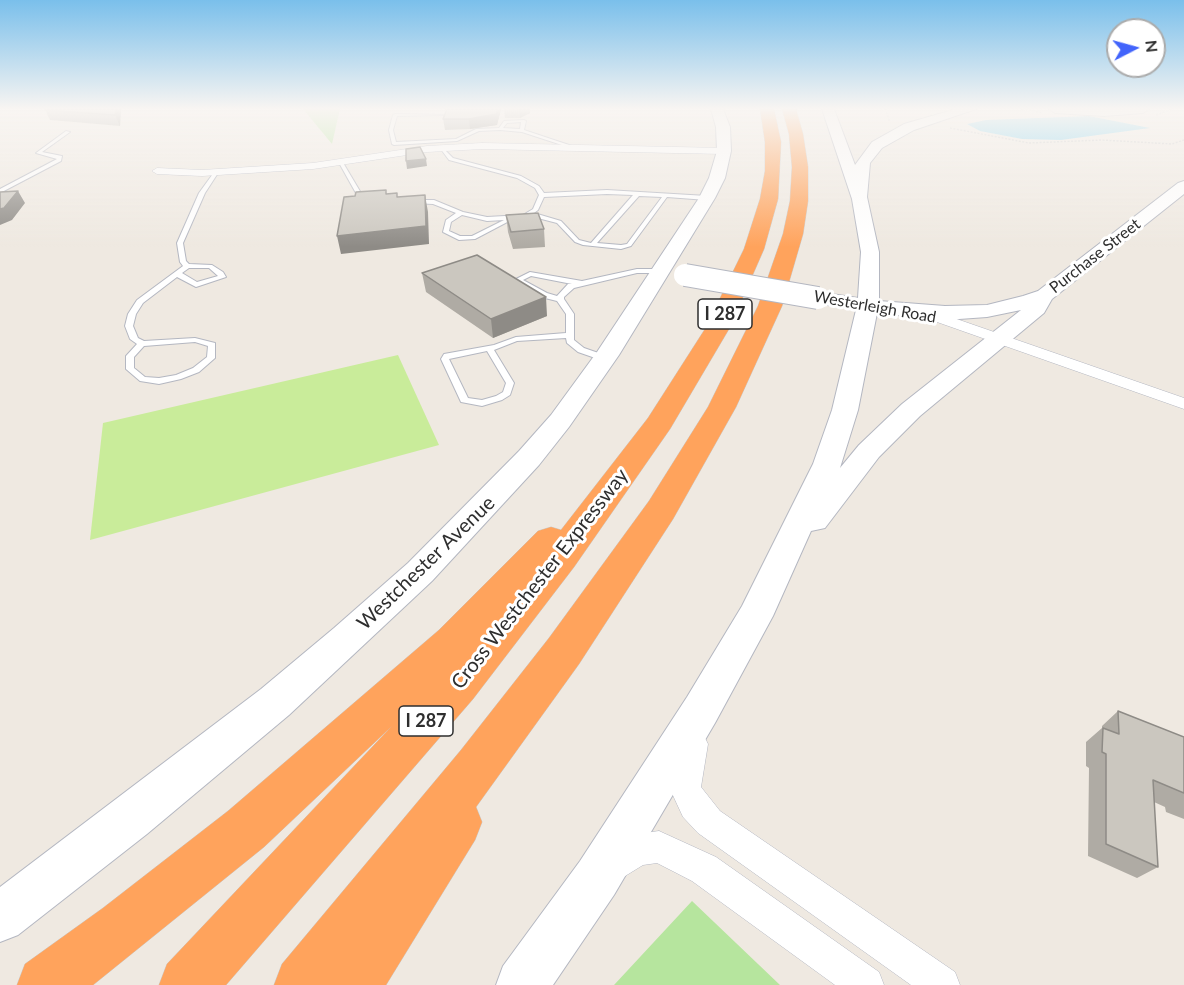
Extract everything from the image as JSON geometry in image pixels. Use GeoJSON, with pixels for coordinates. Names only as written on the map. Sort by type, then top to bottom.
{"type":"FeatureCollection","features":[{"type":"Feature","properties":{"kind":"highway"},"geometry":{"type":"LineString","coordinates":[[768,155],[773,171]]}},
{"type":"Feature","properties":{"kind":"highway","name":"Cross Westchester Expressway"},"geometry":{"type":"LineString","coordinates":[[188,985],[458,685],[561,557],[647,442],[697,365],[736,291],[763,222],[773,171],[773,155]]}},
{"type":"Feature","properties":{"kind":"highway","name":"I 287"},"geometry":{"type":"LineString","coordinates":[[303,985],[478,766],[564,651],[675,487],[739,374],[767,312],[786,261],[795,224],[800,187],[799,155]]}},
{"type":"Feature","properties":{"kind":"highway"},"geometry":{"type":"LineString","coordinates":[[800,187],[810,155]]}},
{"type":"Feature","properties":{"kind":"highway"},"geometry":{"type":"LineString","coordinates":[[46,985],[123,928],[237,836],[360,728],[453,642],[647,442]]}},
{"type":"Feature","properties":{"kind":"highway"},"geometry":{"type":"LineString","coordinates":[[353,985],[564,651]]}},
{"type":"Feature","properties":{"kind":"main road","name":"Westchester Avenue"},"geometry":{"type":"LineString","coordinates":[[0,917],[131,818],[275,702],[420,572],[529,458],[561,421],[604,358],[673,273],[708,198],[723,155]]}},
{"type":"Feature","properties":{"kind":"main road"},"geometry":{"type":"LineString","coordinates":[[839,155],[860,199]]}},
{"type":"Feature","properties":{"kind":"main road"},"geometry":{"type":"LineString","coordinates":[[522,985],[597,878],[701,710],[755,616],[827,464],[854,375],[868,306],[870,252],[860,199],[861,170],[868,155]]}},
{"type":"Feature","properties":{"kind":"main road","name":"Purchase Street"},"geometry":{"type":"LineString","coordinates":[[925,313],[987,311],[1045,296],[1184,186]]}},
{"type":"Feature","properties":{"kind":"main road","name":"Westerleigh Road"},"geometry":{"type":"LineString","coordinates":[[673,273],[868,306],[925,313]]}},
{"type":"Feature","properties":{"kind":"main road"},"geometry":{"type":"LineString","coordinates":[[781,562],[869,451],[911,410],[1036,308],[1045,296]]}},
{"type":"Feature","properties":{"kind":"street"},"geometry":{"type":"LineString","coordinates":[[157,171],[215,173],[391,155]]}},
{"type":"Feature","properties":{"kind":"street","name":"Westerleigh Road"},"geometry":{"type":"LineString","coordinates":[[925,313],[1184,404]]}},
{"type":"Feature","properties":{"kind":"street"},"geometry":{"type":"LineString","coordinates":[[701,710],[686,770],[685,789],[694,806],[709,822],[942,985]]}},
{"type":"Feature","properties":{"kind":"street"},"geometry":{"type":"LineString","coordinates":[[597,878],[637,850],[659,847],[704,869],[866,985]]}},
{"type":"Feature","properties":{"kind":"lane"},"geometry":{"type":"LineString","coordinates":[[0,190],[59,160],[60,157],[49,155]]}},
{"type":"Feature","properties":{"kind":"lane"},"geometry":{"type":"LineString","coordinates":[[404,200],[434,202],[461,213],[487,219],[510,219],[529,214],[539,205],[542,195],[537,187],[525,179],[451,159],[448,155]]}},
{"type":"Feature","properties":{"kind":"lane"},"geometry":{"type":"LineString","coordinates":[[340,162],[359,194],[378,198]]}},
{"type":"Feature","properties":{"kind":"lane"},"geometry":{"type":"LineString","coordinates":[[187,266],[183,262],[180,243],[202,193],[215,173]]}},
{"type":"Feature","properties":{"kind":"lane"},"geometry":{"type":"LineString","coordinates":[[542,195],[638,193],[708,198]]}},
{"type":"Feature","properties":{"kind":"lane"},"geometry":{"type":"LineString","coordinates":[[592,245],[638,193]]}},
{"type":"Feature","properties":{"kind":"lane"},"geometry":{"type":"LineString","coordinates":[[529,214],[559,222],[577,241],[592,245],[621,247],[629,245],[666,195]]}},
{"type":"Feature","properties":{"kind":"lane"},"geometry":{"type":"LineString","coordinates":[[461,213],[448,221],[446,232],[459,238],[473,238],[490,232],[510,219]]}},
{"type":"Feature","properties":{"kind":"lane"},"geometry":{"type":"LineString","coordinates":[[141,344],[130,356],[130,369],[143,378],[159,381],[177,377],[196,370],[212,358],[212,345],[195,340],[141,344],[134,339],[129,326],[132,314],[140,302],[187,266],[210,266],[221,273],[222,277],[196,285],[178,274]]}},
{"type":"Feature","properties":{"kind":"lane"},"geometry":{"type":"LineString","coordinates":[[560,299],[571,286],[580,283],[638,271],[673,273]]}},
{"type":"Feature","properties":{"kind":"lane"},"geometry":{"type":"LineString","coordinates":[[580,283],[530,274],[518,280],[544,295],[560,299],[570,314],[568,334],[570,341],[580,350],[604,358]]}},
{"type":"Feature","properties":{"kind":"lane"},"geometry":{"type":"LineString","coordinates":[[489,348],[510,383],[507,393],[482,403],[464,400],[445,359],[516,339],[568,334]]}},
{"type":"Feature","properties":{"kind":"green space"},"geometry":{"type":"Polygon","coordinates":[[[398,355],[439,445],[90,540],[103,423],[398,355]]]}},
{"type":"Feature","properties":{"kind":"green space"},"geometry":{"type":"Polygon","coordinates":[[[692,901],[780,985],[614,985],[692,901]]]}},
{"type":"Feature","properties":{"kind":"building"},"geometry":{"type":"Polygon","coordinates":[[[406,155],[424,155],[426,159],[406,161],[406,155]]]}},
{"type":"Feature","properties":{"kind":"building"},"geometry":{"type":"Polygon","coordinates":[[[386,190],[386,194],[397,193],[397,197],[425,195],[426,226],[337,236],[344,197],[355,196],[356,192],[386,190]]]}},
{"type":"Feature","properties":{"kind":"building"},"geometry":{"type":"Polygon","coordinates":[[[18,191],[4,208],[0,209],[0,192],[18,191]]]}},
{"type":"Feature","properties":{"kind":"building"},"geometry":{"type":"Polygon","coordinates":[[[538,213],[544,229],[511,232],[506,215],[538,213]]]}},
{"type":"Feature","properties":{"kind":"building"},"geometry":{"type":"Polygon","coordinates":[[[477,255],[546,297],[491,319],[422,273],[477,255]]]}},
{"type":"Feature","properties":{"kind":"building"},"geometry":{"type":"Polygon","coordinates":[[[1118,711],[1184,737],[1184,793],[1153,780],[1158,867],[1106,844],[1106,754],[1102,752],[1103,728],[1119,734],[1118,711]]]}}]}
